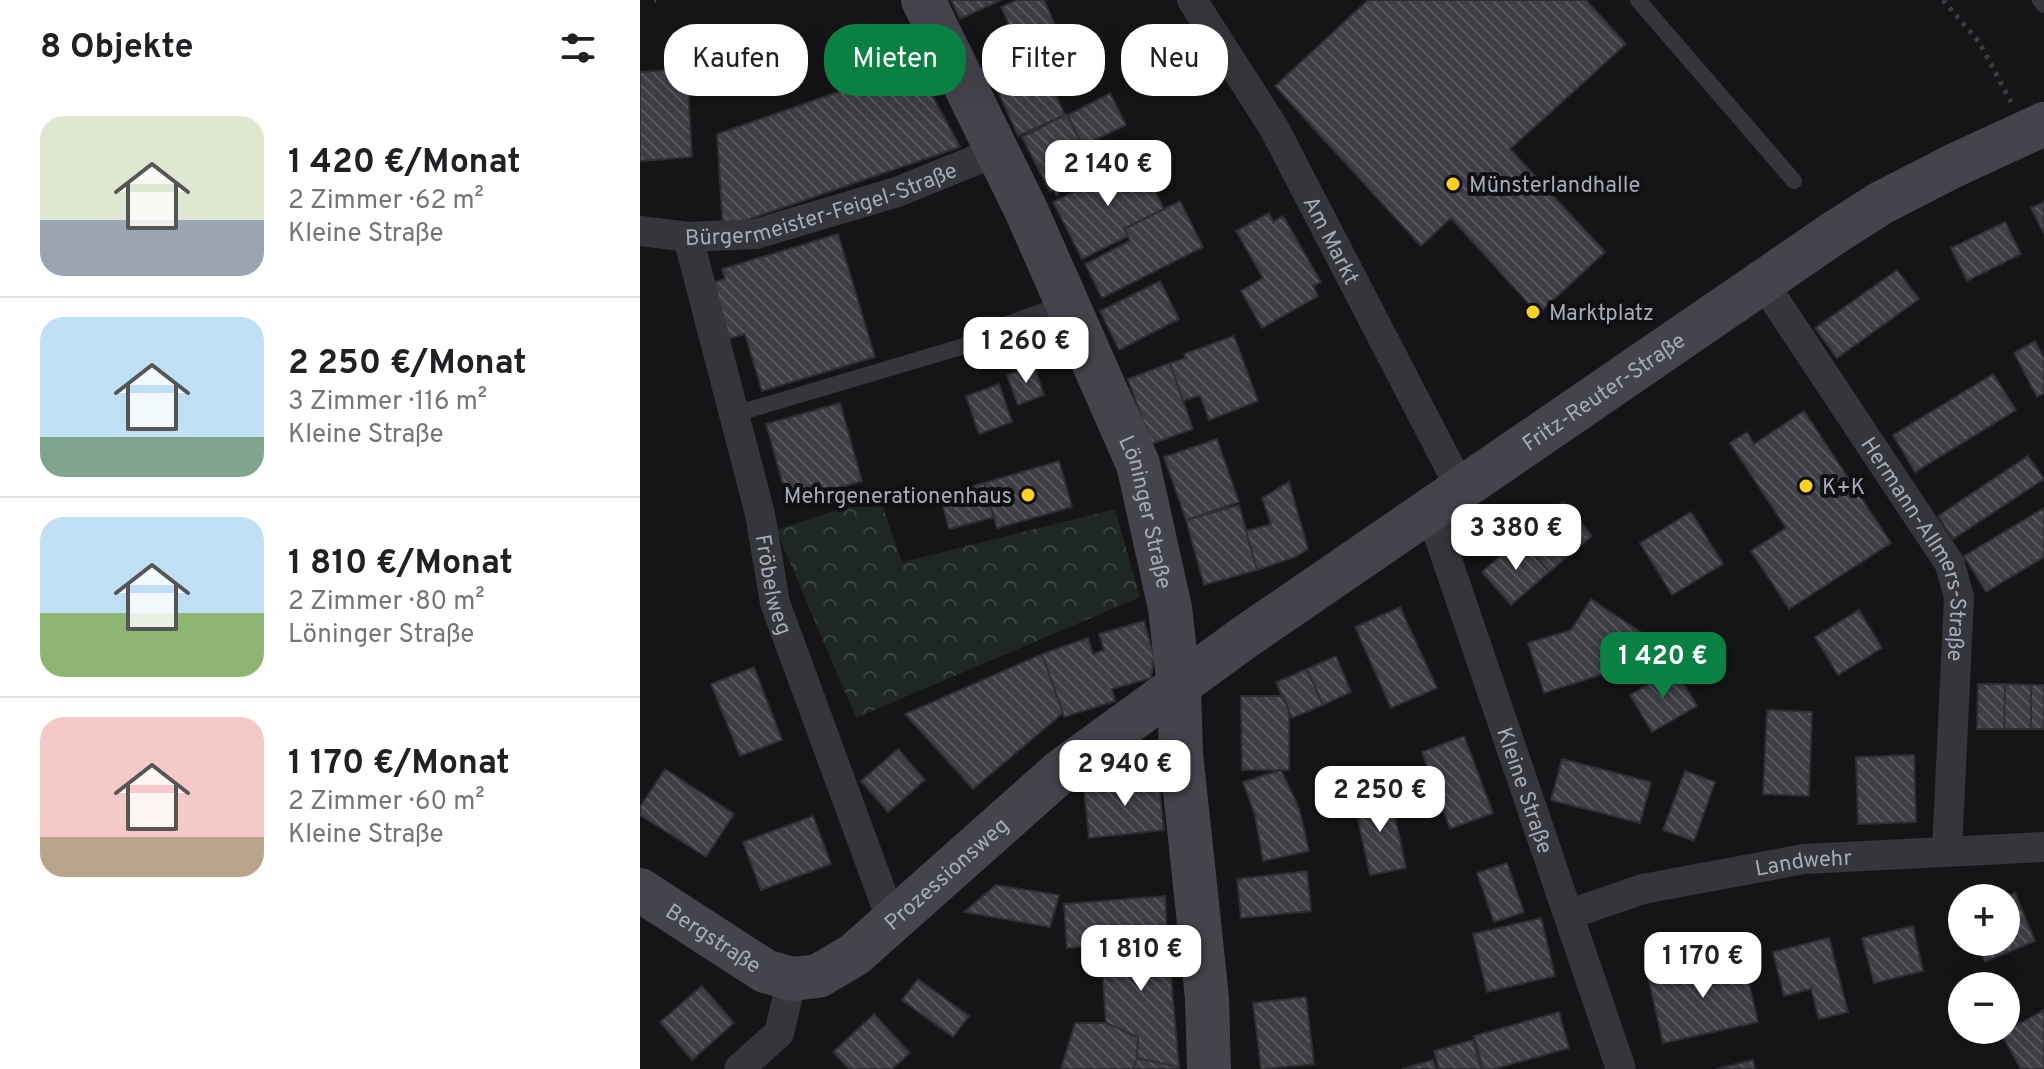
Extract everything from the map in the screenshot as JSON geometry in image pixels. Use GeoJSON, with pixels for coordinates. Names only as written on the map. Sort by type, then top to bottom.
{"type":"FeatureCollection","features":[{"type":"Feature","properties":{"kind":"street","name":"Löninger Straße"},"geometry":{"type":"LineString","coordinates":[[923,0],[1026,210],[1138,464],[1170,608],[1179,687],[1181,753],[1207,998],[1209,1069]]}},
{"type":"Feature","properties":{"kind":"street","name":"Am Markt"},"geometry":{"type":"LineString","coordinates":[[1192,0],[1274,128],[1445,499]]}},
{"type":"Feature","properties":{"kind":"street","name":"Fritz-Reuter-Straße"},"geometry":{"type":"LineString","coordinates":[[1179,687],[1245,637],[1445,499],[1881,203],[2035,128]]}},
{"type":"Feature","properties":{"kind":"street","name":"Bürgermeister-Feigel-Straße"},"geometry":{"type":"LineString","coordinates":[[640,231],[688,237],[756,234],[897,192],[998,151]]}},
{"type":"Feature","properties":{"kind":"street","name":"Fröbelweg"},"geometry":{"type":"LineString","coordinates":[[688,237],[760,514],[775,603],[886,905],[895,920]]}},
{"type":"Feature","properties":{"kind":"street","name":"Hermann-Allmers-Straße"},"geometry":{"type":"LineString","coordinates":[[1762,281],[1950,564],[1959,597],[1947,851]]}},
{"type":"Feature","properties":{"kind":"street","name":"Kleine Straße"},"geometry":{"type":"LineString","coordinates":[[1445,499],[1570,914],[1621,1069]]}},
{"type":"Feature","properties":{"kind":"street","name":"Prozessionsweg"},"geometry":{"type":"LineString","coordinates":[[792,979],[818,976],[854,955],[1061,771],[1179,687]]}},
{"type":"Feature","properties":{"kind":"street","name":"Landwehr"},"geometry":{"type":"LineString","coordinates":[[1570,914],[1643,889],[1804,859],[1947,851],[2043,850]]}},
{"type":"Feature","properties":{"kind":"street","name":"Bergstraße"},"geometry":{"type":"LineString","coordinates":[[640,890],[765,971],[792,979]]}},
{"type":"Feature","properties":{"kind":"street"},"geometry":{"type":"LineString","coordinates":[[751,1065],[779,1033],[792,979]]}},
{"type":"Feature","properties":{"kind":"lane"},"geometry":{"type":"LineString","coordinates":[[1638,0],[1794,181]]}},
{"type":"Feature","properties":{"kind":"lane"},"geometry":{"type":"LineString","coordinates":[[2040,0],[2044,5]]}},
{"type":"Feature","properties":{"kind":"lane"},"geometry":{"type":"LineString","coordinates":[[735,414],[961,347],[1010,323],[1067,302]]}},
{"type":"Feature","properties":{"kind":"path"},"geometry":{"type":"LineString","coordinates":[[1943,0],[1979,42],[2035,128]]}},
{"type":"Feature","properties":{"kind":"path"},"geometry":{"type":"LineString","coordinates":[[1026,210],[1142,147],[1171,176]]}},
{"type":"Feature","properties":{"kind":"green space"},"geometry":{"type":"Polygon","coordinates":[[[879,496],[902,562],[1115,509],[1140,597],[856,718],[776,530],[879,496]]]}},
{"type":"Feature","properties":{"kind":"building"},"geometry":{"type":"Polygon","coordinates":[[[951,0],[1001,0],[960,19],[951,0]]]}},
{"type":"Feature","properties":{"kind":"building"},"geometry":{"type":"Polygon","coordinates":[[[1017,0],[1044,0],[1055,24],[1009,24],[1001,7],[1017,0]]]}},
{"type":"Feature","properties":{"kind":"building","name":"Münsterlandhalle"},"geometry":{"type":"Polygon","coordinates":[[[1368,0],[1586,0],[1626,44],[1510,149],[1605,252],[1538,314],[1451,218],[1421,246],[1275,86],[1368,0]]]}},
{"type":"Feature","properties":{"kind":"building"},"geometry":{"type":"Polygon","coordinates":[[[664,70],[664,96],[689,96],[692,157],[640,161],[640,72],[664,70]]]}},
{"type":"Feature","properties":{"kind":"building"},"geometry":{"type":"Polygon","coordinates":[[[1110,93],[1126,125],[1082,146],[1068,115],[1110,93]]]}},
{"type":"Feature","properties":{"kind":"building"},"geometry":{"type":"Polygon","coordinates":[[[827,96],[933,96],[960,147],[723,228],[717,134],[827,96]]]}},
{"type":"Feature","properties":{"kind":"building"},"geometry":{"type":"Polygon","coordinates":[[[1000,96],[1056,96],[1065,115],[1018,136],[1000,96]]]}},
{"type":"Feature","properties":{"kind":"building"},"geometry":{"type":"Polygon","coordinates":[[[1067,114],[1093,168],[1050,192],[1022,137],[1067,114]]]}},
{"type":"Feature","properties":{"kind":"building"},"geometry":{"type":"Polygon","coordinates":[[[1139,159],[1164,209],[1124,229],[1128,236],[1082,259],[1053,202],[1139,159]]]}},
{"type":"Feature","properties":{"kind":"building"},"geometry":{"type":"Polygon","coordinates":[[[1180,201],[1203,247],[1102,298],[1085,264],[1130,241],[1124,229],[1180,201]]]}},
{"type":"Feature","properties":{"kind":"building"},"geometry":{"type":"Polygon","coordinates":[[[2044,202],[2044,234],[2031,208],[2044,202]]]}},
{"type":"Feature","properties":{"kind":"building"},"geometry":{"type":"Polygon","coordinates":[[[1269,213],[1273,222],[1283,216],[1321,282],[1313,286],[1318,296],[1262,328],[1241,291],[1263,278],[1236,231],[1269,213]]]}},
{"type":"Feature","properties":{"kind":"building"},"geometry":{"type":"Polygon","coordinates":[[[2005,222],[2021,254],[1967,281],[1951,248],[2005,222]]]}},
{"type":"Feature","properties":{"kind":"building"},"geometry":{"type":"Polygon","coordinates":[[[838,234],[875,357],[762,391],[745,334],[721,341],[704,285],[725,279],[722,269],[838,234]]]}},
{"type":"Feature","properties":{"kind":"building"},"geometry":{"type":"Polygon","coordinates":[[[1897,270],[1919,299],[1837,358],[1815,328],[1897,270]]]}},
{"type":"Feature","properties":{"kind":"building"},"geometry":{"type":"Polygon","coordinates":[[[1160,281],[1179,319],[1119,350],[1100,311],[1160,281]]]}},
{"type":"Feature","properties":{"kind":"building"},"geometry":{"type":"Polygon","coordinates":[[[1234,336],[1258,401],[1209,420],[1200,395],[1183,401],[1170,363],[1186,358],[1184,354],[1234,336]]]}},
{"type":"Feature","properties":{"kind":"building"},"geometry":{"type":"Polygon","coordinates":[[[2035,341],[2044,358],[2044,393],[2037,397],[2014,353],[2035,341]]]}},
{"type":"Feature","properties":{"kind":"building"},"geometry":{"type":"Polygon","coordinates":[[[1170,363],[1193,429],[1151,444],[1128,379],[1170,363]]]}},
{"type":"Feature","properties":{"kind":"building"},"geometry":{"type":"Polygon","coordinates":[[[1034,366],[1044,395],[1018,405],[1007,375],[1034,366]]]}},
{"type":"Feature","properties":{"kind":"building"},"geometry":{"type":"Polygon","coordinates":[[[1993,374],[2016,410],[1915,472],[1893,435],[1993,374]]]}},
{"type":"Feature","properties":{"kind":"building"},"geometry":{"type":"Polygon","coordinates":[[[999,384],[1012,422],[979,434],[966,396],[999,384]]]}},
{"type":"Feature","properties":{"kind":"building"},"geometry":{"type":"Polygon","coordinates":[[[840,403],[862,481],[788,502],[766,424],[840,403]]]}},
{"type":"Feature","properties":{"kind":"building","name":"K+K"},"geometry":{"type":"Polygon","coordinates":[[[1804,411],[1891,543],[1789,609],[1751,551],[1786,528],[1730,443],[1747,432],[1754,444],[1804,411]]]}},
{"type":"Feature","properties":{"kind":"building"},"geometry":{"type":"Polygon","coordinates":[[[1217,439],[1239,502],[1186,520],[1164,457],[1217,439]]]}},
{"type":"Feature","properties":{"kind":"building"},"geometry":{"type":"Polygon","coordinates":[[[2028,456],[2044,479],[1953,539],[1938,516],[2028,456]]]}},
{"type":"Feature","properties":{"kind":"building","name":"Mehrgenerationenhaus"},"geometry":{"type":"Polygon","coordinates":[[[1059,461],[1072,507],[997,528],[984,483],[1059,461]]]}},
{"type":"Feature","properties":{"kind":"building"},"geometry":{"type":"Polygon","coordinates":[[[1289,482],[1308,549],[1295,557],[1257,570],[1246,531],[1271,524],[1262,498],[1289,482]]]}},
{"type":"Feature","properties":{"kind":"building"},"geometry":{"type":"Polygon","coordinates":[[[984,483],[994,517],[949,529],[940,495],[984,483]]]}},
{"type":"Feature","properties":{"kind":"building"},"geometry":{"type":"Polygon","coordinates":[[[1563,502],[1592,536],[1549,572],[1520,538],[1563,502]]]}},
{"type":"Feature","properties":{"kind":"building"},"geometry":{"type":"Polygon","coordinates":[[[1239,505],[1257,570],[1204,585],[1186,520],[1239,505]]]}},
{"type":"Feature","properties":{"kind":"building"},"geometry":{"type":"Polygon","coordinates":[[[2044,508],[2044,557],[1986,592],[1964,556],[2044,508]]]}},
{"type":"Feature","properties":{"kind":"building"},"geometry":{"type":"Polygon","coordinates":[[[1691,512],[1723,564],[1672,595],[1640,543],[1691,512]]]}},
{"type":"Feature","properties":{"kind":"building"},"geometry":{"type":"Polygon","coordinates":[[[1520,538],[1549,572],[1511,605],[1482,572],[1520,538]]]}},
{"type":"Feature","properties":{"kind":"building"},"geometry":{"type":"Polygon","coordinates":[[[1591,599],[1642,633],[1619,669],[1544,693],[1528,643],[1571,630],[1591,599]]]}},
{"type":"Feature","properties":{"kind":"building"},"geometry":{"type":"Polygon","coordinates":[[[1400,607],[1437,688],[1391,708],[1355,627],[1400,607]]]}},
{"type":"Feature","properties":{"kind":"building"},"geometry":{"type":"Polygon","coordinates":[[[1859,610],[1882,648],[1838,675],[1815,637],[1859,610]]]}},
{"type":"Feature","properties":{"kind":"building"},"geometry":{"type":"Polygon","coordinates":[[[1144,621],[1154,657],[1151,678],[1112,689],[1115,701],[1064,717],[1042,654],[1088,638],[1093,654],[1104,650],[1099,634],[1144,621]]]}},
{"type":"Feature","properties":{"kind":"building"},"geometry":{"type":"Polygon","coordinates":[[[1042,654],[1063,713],[973,789],[905,714],[1042,654]]]}},
{"type":"Feature","properties":{"kind":"building"},"geometry":{"type":"Polygon","coordinates":[[[1336,656],[1351,692],[1323,705],[1307,669],[1336,656]]]}},
{"type":"Feature","properties":{"kind":"building"},"geometry":{"type":"Polygon","coordinates":[[[754,667],[782,740],[740,756],[711,684],[754,667]]]}},
{"type":"Feature","properties":{"kind":"building"},"geometry":{"type":"Polygon","coordinates":[[[1674,668],[1697,706],[1652,732],[1630,695],[1674,668]]]}},
{"type":"Feature","properties":{"kind":"building"},"geometry":{"type":"Polygon","coordinates":[[[1307,669],[1323,705],[1292,718],[1276,682],[1307,669]]]}},
{"type":"Feature","properties":{"kind":"building"},"geometry":{"type":"Polygon","coordinates":[[[1978,684],[2005,684],[2004,729],[1977,729],[1978,684]]]}},
{"type":"Feature","properties":{"kind":"building"},"geometry":{"type":"Polygon","coordinates":[[[2005,684],[2031,685],[2031,729],[2004,729],[2005,684]]]}},
{"type":"Feature","properties":{"kind":"building"},"geometry":{"type":"Polygon","coordinates":[[[2031,685],[2044,685],[2044,729],[2031,729],[2031,685]]]}},
{"type":"Feature","properties":{"kind":"building"},"geometry":{"type":"Polygon","coordinates":[[[1241,696],[1283,696],[1289,710],[1289,770],[1242,770],[1241,696]]]}},
{"type":"Feature","properties":{"kind":"building"},"geometry":{"type":"Polygon","coordinates":[[[1767,710],[1812,712],[1809,796],[1763,794],[1767,710]]]}},
{"type":"Feature","properties":{"kind":"building"},"geometry":{"type":"Polygon","coordinates":[[[1464,736],[1493,813],[1450,829],[1422,752],[1464,736]]]}},
{"type":"Feature","properties":{"kind":"building"},"geometry":{"type":"Polygon","coordinates":[[[898,749],[925,780],[888,812],[861,781],[898,749]]]}},
{"type":"Feature","properties":{"kind":"building"},"geometry":{"type":"Polygon","coordinates":[[[1914,755],[1916,822],[1858,824],[1856,757],[1914,755]]]}},
{"type":"Feature","properties":{"kind":"building"},"geometry":{"type":"Polygon","coordinates":[[[1562,759],[1651,782],[1640,823],[1551,800],[1562,759]]]}},
{"type":"Feature","properties":{"kind":"building"},"geometry":{"type":"Polygon","coordinates":[[[665,769],[734,814],[706,857],[640,815],[640,807],[665,769]]]}},
{"type":"Feature","properties":{"kind":"building"},"geometry":{"type":"Polygon","coordinates":[[[1281,770],[1299,808],[1309,851],[1263,861],[1255,815],[1243,782],[1281,770]]]}},
{"type":"Feature","properties":{"kind":"building"},"geometry":{"type":"Polygon","coordinates":[[[1685,771],[1715,782],[1694,841],[1663,830],[1685,771]]]}},
{"type":"Feature","properties":{"kind":"building"},"geometry":{"type":"Polygon","coordinates":[[[1158,777],[1164,830],[1089,838],[1084,790],[1110,787],[1110,782],[1158,777]]]}},
{"type":"Feature","properties":{"kind":"building"},"geometry":{"type":"Polygon","coordinates":[[[1390,793],[1406,868],[1370,875],[1354,801],[1390,793]]]}},
{"type":"Feature","properties":{"kind":"building"},"geometry":{"type":"Polygon","coordinates":[[[813,816],[831,864],[761,890],[743,842],[813,816]]]}},
{"type":"Feature","properties":{"kind":"building"},"geometry":{"type":"Polygon","coordinates":[[[1507,863],[1524,912],[1494,922],[1477,873],[1507,863]]]}},
{"type":"Feature","properties":{"kind":"building"},"geometry":{"type":"Polygon","coordinates":[[[1307,871],[1311,911],[1241,918],[1237,879],[1307,871]]]}},
{"type":"Feature","properties":{"kind":"building"},"geometry":{"type":"Polygon","coordinates":[[[996,885],[1059,895],[1050,927],[964,912],[996,885]]]}},
{"type":"Feature","properties":{"kind":"building"},"geometry":{"type":"Polygon","coordinates":[[[1165,896],[1167,932],[1100,936],[1101,945],[1067,948],[1064,904],[1165,896]]]}},
{"type":"Feature","properties":{"kind":"building"},"geometry":{"type":"Polygon","coordinates":[[[2020,905],[2035,941],[2020,947],[2020,905]]]}},
{"type":"Feature","properties":{"kind":"building"},"geometry":{"type":"Polygon","coordinates":[[[1541,918],[1555,976],[1487,992],[1473,934],[1541,918]]]}},
{"type":"Feature","properties":{"kind":"building"},"geometry":{"type":"Polygon","coordinates":[[[1913,926],[1923,971],[1874,983],[1862,938],[1913,926]]]}},
{"type":"Feature","properties":{"kind":"building"},"geometry":{"type":"Polygon","coordinates":[[[1167,932],[1179,1067],[1137,1058],[1138,1037],[1106,1023],[1100,936],[1167,932]]]}},
{"type":"Feature","properties":{"kind":"building"},"geometry":{"type":"Polygon","coordinates":[[[1829,938],[1848,1012],[1819,1019],[1811,989],[1784,996],[1773,952],[1829,938]]]}},
{"type":"Feature","properties":{"kind":"building"},"geometry":{"type":"Polygon","coordinates":[[[1982,956],[1999,956],[1985,962],[1982,956]]]}},
{"type":"Feature","properties":{"kind":"building"},"geometry":{"type":"Polygon","coordinates":[[[1743,957],[1758,1022],[1663,1043],[1648,977],[1743,957]]]}},
{"type":"Feature","properties":{"kind":"building"},"geometry":{"type":"Polygon","coordinates":[[[918,979],[969,1016],[953,1037],[902,1000],[918,979]]]}},
{"type":"Feature","properties":{"kind":"building"},"geometry":{"type":"Polygon","coordinates":[[[702,986],[734,1023],[692,1060],[660,1022],[702,986]]]}},
{"type":"Feature","properties":{"kind":"building"},"geometry":{"type":"Polygon","coordinates":[[[1306,997],[1314,1064],[1261,1069],[1253,1003],[1306,997]]]}},
{"type":"Feature","properties":{"kind":"building"},"geometry":{"type":"Polygon","coordinates":[[[2044,1010],[2044,1069],[2021,1069],[2007,1044],[2020,1044],[2020,1023],[2044,1010]]]}},
{"type":"Feature","properties":{"kind":"building"},"geometry":{"type":"Polygon","coordinates":[[[1559,1012],[1569,1048],[1494,1069],[1483,1069],[1474,1036],[1559,1012]]]}},
{"type":"Feature","properties":{"kind":"building"},"geometry":{"type":"Polygon","coordinates":[[[874,1014],[910,1053],[892,1069],[849,1069],[833,1052],[874,1014]]]}},
{"type":"Feature","properties":{"kind":"building"},"geometry":{"type":"Polygon","coordinates":[[[1075,1023],[1106,1023],[1138,1037],[1133,1069],[1061,1069],[1075,1023]]]}},
{"type":"Feature","properties":{"kind":"building"},"geometry":{"type":"Polygon","coordinates":[[[1473,1040],[1481,1069],[1439,1069],[1434,1051],[1473,1040]]]}},
{"type":"Feature","properties":{"kind":"building"},"geometry":{"type":"Polygon","coordinates":[[[1137,1058],[1179,1067],[1179,1069],[1133,1069],[1137,1058]]]}},
{"type":"Feature","properties":{"kind":"building"},"geometry":{"type":"Polygon","coordinates":[[[1433,1060],[1436,1069],[1402,1069],[1433,1060]]]}},
{"type":"Feature","properties":{"kind":"building"},"geometry":{"type":"Polygon","coordinates":[[[1753,1060],[1755,1069],[1716,1069],[1753,1060]]]}},
{"type":"Feature","properties":{"kind":"place","name":"Münsterlandhalle"},"geometry":{"type":"Point","coordinates":[1453,184]}},
{"type":"Feature","properties":{"kind":"place","name":"Marktplatz"},"geometry":{"type":"Point","coordinates":[1533,312]}},
{"type":"Feature","properties":{"kind":"place","name":"K+K"},"geometry":{"type":"Point","coordinates":[1806,486]}},
{"type":"Feature","properties":{"kind":"place","name":"Mehrgenerationenhaus"},"geometry":{"type":"Point","coordinates":[1028,495]}}]}
